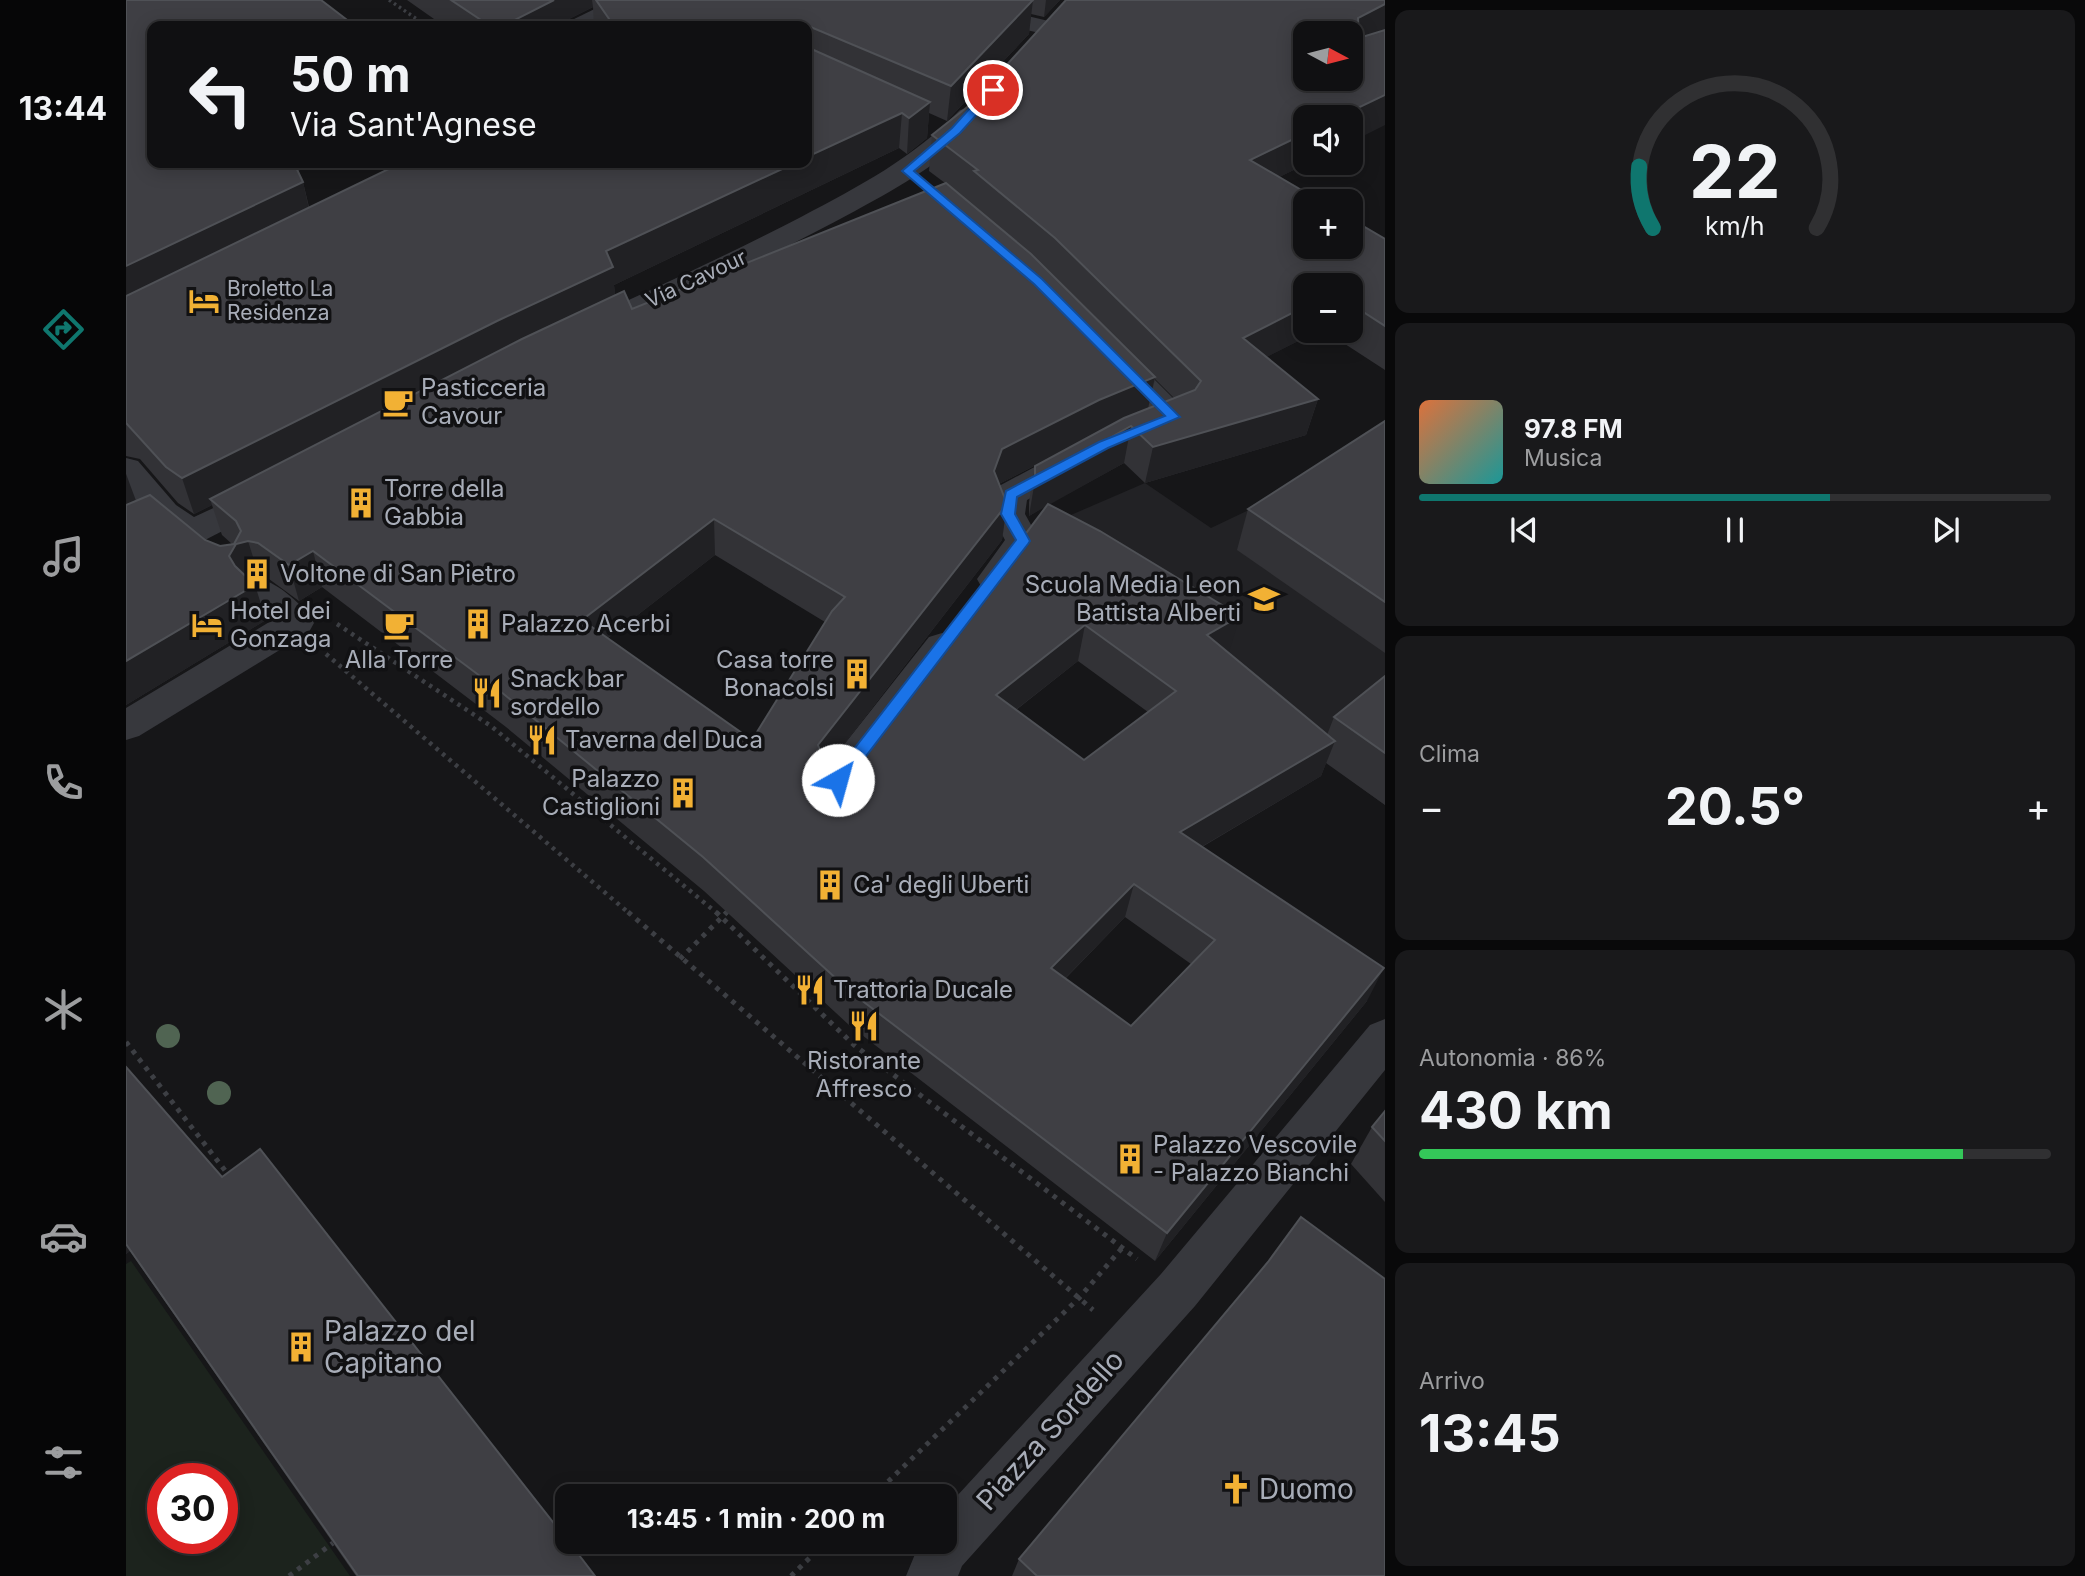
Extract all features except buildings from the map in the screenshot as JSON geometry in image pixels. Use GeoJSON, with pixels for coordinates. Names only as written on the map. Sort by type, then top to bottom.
{"type":"FeatureCollection","features":[{"type":"Feature","properties":{"kind":"street"},"geometry":{"type":"LineString","coordinates":[[589,21],[632,0]]}},
{"type":"Feature","properties":{"kind":"street"},"geometry":{"type":"LineString","coordinates":[[929,0],[1049,29]]}},
{"type":"Feature","properties":{"kind":"street","name":"Via Cavour"},"geometry":{"type":"LineString","coordinates":[[577,336],[792,234],[917,180],[938,129],[984,100]]}},
{"type":"Feature","properties":{"kind":"street"},"geometry":{"type":"LineString","coordinates":[[769,213],[792,234]]}},
{"type":"Feature","properties":{"kind":"street"},"geometry":{"type":"LineString","coordinates":[[838,780],[1023,541],[1008,514],[1011,494],[1109,442],[1174,417],[1096,340]]}},
{"type":"Feature","properties":{"kind":"street"},"geometry":{"type":"LineString","coordinates":[[126,469],[150,521],[203,541],[290,482]]}},
{"type":"Feature","properties":{"kind":"street"},"geometry":{"type":"LineString","coordinates":[[260,591],[311,620]]}},
{"type":"Feature","properties":{"kind":"street"},"geometry":{"type":"LineString","coordinates":[[126,726],[311,620]]}},
{"type":"Feature","properties":{"kind":"street"},"geometry":{"type":"LineString","coordinates":[[1172,1285],[1385,1012]]}},
{"type":"Feature","properties":{"kind":"street"},"geometry":{"type":"LineString","coordinates":[[1172,1285],[1385,1038]]}},
{"type":"Feature","properties":{"kind":"street","name":"Piazza Sordello"},"geometry":{"type":"LineString","coordinates":[[932,1576],[944,1548],[1141,1329],[1172,1285]]}},
{"type":"Feature","properties":{"kind":"path"},"geometry":{"type":"LineString","coordinates":[[388,0],[420,21]]}},
{"type":"Feature","properties":{"kind":"path"},"geometry":{"type":"LineString","coordinates":[[1141,1329],[1099,1315],[680,959],[310,641],[311,620],[491,726],[723,918],[854,1045],[1172,1285]]}},
{"type":"Feature","properties":{"kind":"path"},"geometry":{"type":"LineString","coordinates":[[680,959],[723,918],[739,898]]}},
{"type":"Feature","properties":{"kind":"path"},"geometry":{"type":"LineString","coordinates":[[126,1042],[230,1178]]}},
{"type":"Feature","properties":{"kind":"path"},"geometry":{"type":"LineString","coordinates":[[885,1484],[1079,1298],[1122,1248]]}},
{"type":"Feature","properties":{"kind":"path"},"geometry":{"type":"LineString","coordinates":[[289,1576],[333,1543]]}},
{"type":"Feature","properties":{"kind":"path"},"geometry":{"type":"LineString","coordinates":[[791,1576],[814,1554]]}},
{"type":"Feature","properties":{"kind":"shaded area","name":"Scuola Media Leon Battista Alberti"},"geometry":{"type":"Polygon","coordinates":[[[1145,483],[1211,528],[1253,508],[1385,525],[1385,805],[1319,757],[1057,521],[1145,483]]]}},
{"type":"Feature","properties":{"kind":"shaded area"},"geometry":{"type":"Polygon","coordinates":[[[131,1261],[350,1576],[126,1576],[126,1264],[131,1261]]]}},
{"type":"Feature","properties":{"kind":"place","name":"Broletto La Residenza"},"geometry":{"type":"Point","coordinates":[204,301]}},
{"type":"Feature","properties":{"kind":"place","name":"Pasticceria Cavour"},"geometry":{"type":"Point","coordinates":[398,402]}},
{"type":"Feature","properties":{"kind":"place","name":"Torre della Gabbia"},"geometry":{"type":"Point","coordinates":[361,503]}},
{"type":"Feature","properties":{"kind":"place","name":"Voltone di San Pietro"},"geometry":{"type":"Point","coordinates":[257,574]}},
{"type":"Feature","properties":{"kind":"place","name":"Scuola Media Leon Battista Alberti"},"geometry":{"type":"Point","coordinates":[1264,599]}},
{"type":"Feature","properties":{"kind":"place","name":"Palazzo Acerbi"},"geometry":{"type":"Point","coordinates":[478,624]}},
{"type":"Feature","properties":{"kind":"place","name":"Hotel dei Gonzaga"},"geometry":{"type":"Point","coordinates":[207,625]}},
{"type":"Feature","properties":{"kind":"place","name":"Alla Torre"},"geometry":{"type":"Point","coordinates":[399,625]}},
{"type":"Feature","properties":{"kind":"place","name":"Casa torre Bonacolsi"},"geometry":{"type":"Point","coordinates":[857,674]}},
{"type":"Feature","properties":{"kind":"place","name":"Snack bar sordello"},"geometry":{"type":"Point","coordinates":[487,693]}},
{"type":"Feature","properties":{"kind":"place","name":"Taverna del Duca"},"geometry":{"type":"Point","coordinates":[542,740]}},
{"type":"Feature","properties":{"kind":"place","name":"Palazzo Castiglioni"},"geometry":{"type":"Point","coordinates":[683,793]}},
{"type":"Feature","properties":{"kind":"place","name":"Ca' degli Uberti"},"geometry":{"type":"Point","coordinates":[830,885]}},
{"type":"Feature","properties":{"kind":"place","name":"Trattoria Ducale"},"geometry":{"type":"Point","coordinates":[810,990]}},
{"type":"Feature","properties":{"kind":"place","name":"Ristorante Affresco"},"geometry":{"type":"Point","coordinates":[864,1026]}},
{"type":"Feature","properties":{"kind":"place","name":"Palazzo Vescovile - Palazzo Bianchi"},"geometry":{"type":"Point","coordinates":[1130,1159]}},
{"type":"Feature","properties":{"kind":"place","name":"Palazzo del Capitano"},"geometry":{"type":"Point","coordinates":[301,1347]}},
{"type":"Feature","properties":{"kind":"place","name":"Duomo"},"geometry":{"type":"Point","coordinates":[1236,1489]}},
{"type":"Feature","properties":{"kind":"route"},"geometry":{"type":"LineString","coordinates":[[838,780],[1023,541],[1008,514],[1011,494],[1104,445],[1174,417],[1038,282],[907,171],[956,131],[993,90]]}}]}
